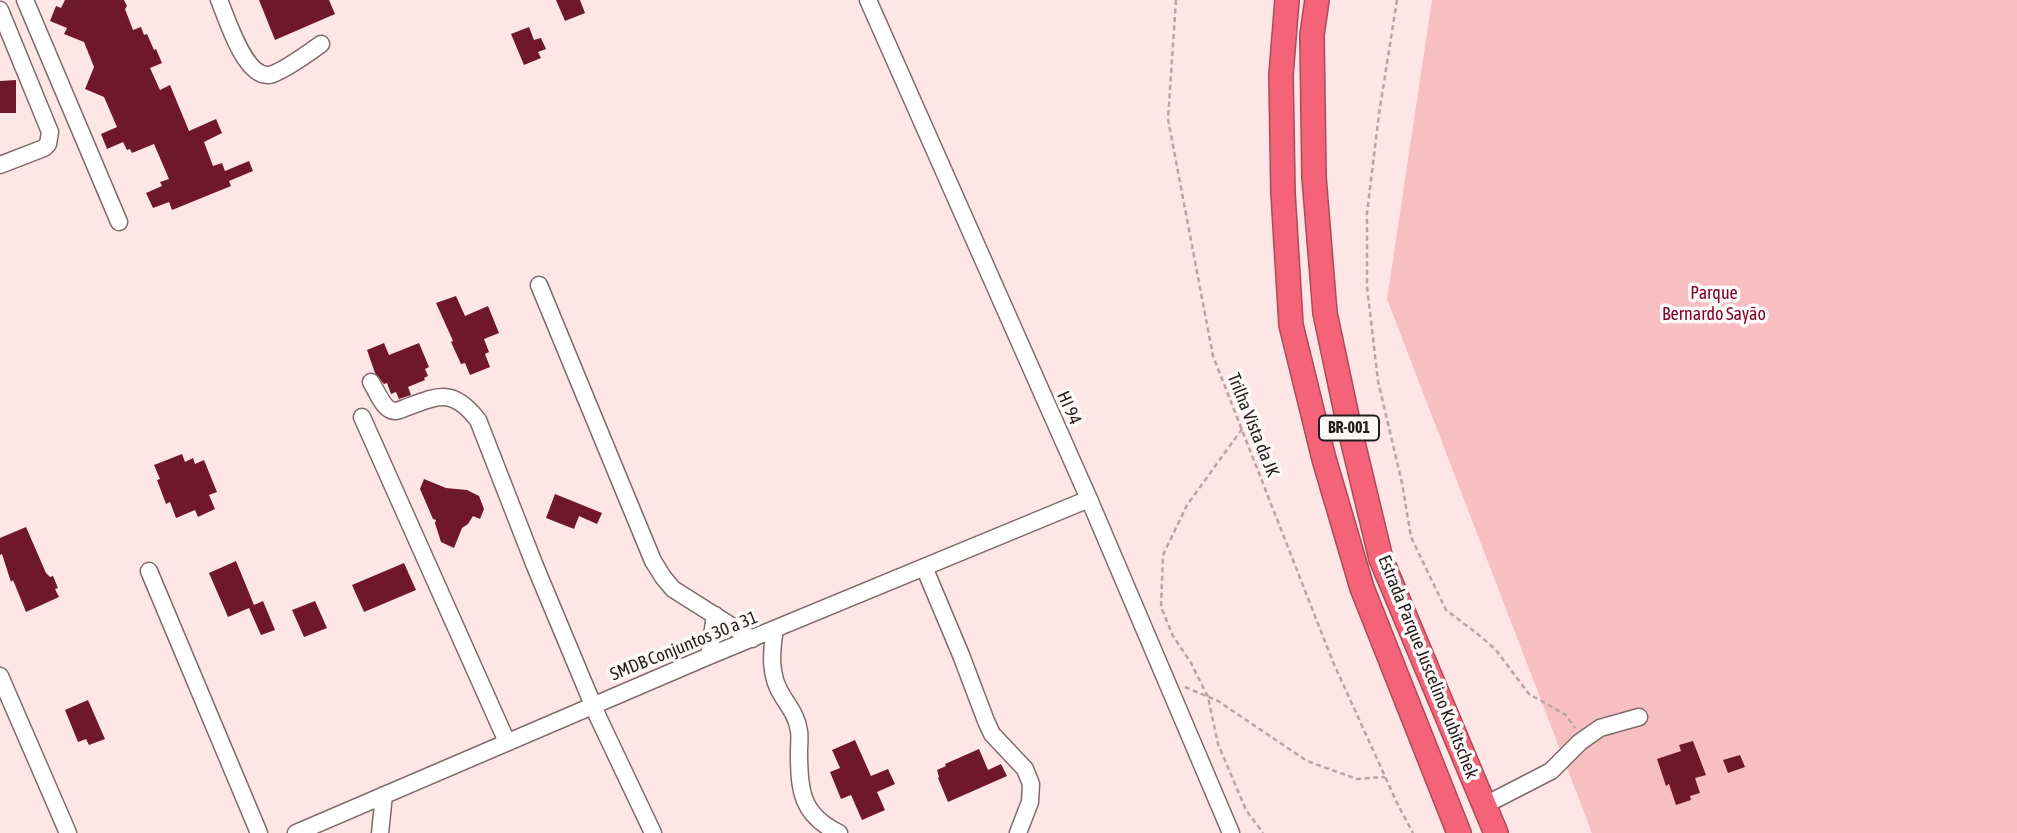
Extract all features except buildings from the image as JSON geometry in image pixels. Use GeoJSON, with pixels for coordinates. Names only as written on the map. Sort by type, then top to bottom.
{"type":"FeatureCollection","features":[{"type":"Feature","properties":{"kind":"highway","name":"Estrada Parque Juscelino Kubitschek"},"geometry":{"type":"LineString","coordinates":[[1287,0],[1281,101],[1283,192],[1292,325],[1324,459],[1362,588],[1459,833]]}},
{"type":"Feature","properties":{"kind":"highway","name":"Estrada Parque Juscelino Kubitschek"},"geometry":{"type":"LineString","coordinates":[[1317,0],[1312,35],[1314,177],[1325,313],[1346,413],[1381,559],[1496,833]]}},
{"type":"Feature","properties":{"kind":"street"},"geometry":{"type":"LineString","coordinates":[[24,0],[119,222]]}},
{"type":"Feature","properties":{"kind":"street"},"geometry":{"type":"LineString","coordinates":[[219,0],[243,55],[258,73],[267,75],[277,72],[321,44]]}},
{"type":"Feature","properties":{"kind":"street","name":"HI 94"},"geometry":{"type":"LineString","coordinates":[[868,0],[1089,499],[1230,833]]}},
{"type":"Feature","properties":{"kind":"street"},"geometry":{"type":"LineString","coordinates":[[0,10],[50,132],[48,144],[44,148],[0,165]]}},
{"type":"Feature","properties":{"kind":"street"},"geometry":{"type":"LineString","coordinates":[[539,285],[653,561],[673,589],[751,639]]}},
{"type":"Feature","properties":{"kind":"street"},"geometry":{"type":"LineString","coordinates":[[371,382],[387,409],[396,412],[433,398],[447,396],[457,400],[478,420],[593,705],[653,833]]}},
{"type":"Feature","properties":{"kind":"street"},"geometry":{"type":"LineString","coordinates":[[362,417],[507,742]]}},
{"type":"Feature","properties":{"kind":"street","name":"SMDB Conjuntos 30 a 31"},"geometry":{"type":"LineString","coordinates":[[296,833],[709,656],[1089,499]]}},
{"type":"Feature","properties":{"kind":"street"},"geometry":{"type":"LineString","coordinates":[[923,567],[992,734],[1025,769],[1031,784],[1030,802],[1017,833]]}},
{"type":"Feature","properties":{"kind":"street"},"geometry":{"type":"LineString","coordinates":[[149,571],[259,833]]}},
{"type":"Feature","properties":{"kind":"street"},"geometry":{"type":"LineString","coordinates":[[709,656],[715,615]]}},
{"type":"Feature","properties":{"kind":"street"},"geometry":{"type":"LineString","coordinates":[[775,629],[771,655],[774,678],[794,712],[799,731],[800,788],[813,816],[827,828],[839,833]]}},
{"type":"Feature","properties":{"kind":"street"},"geometry":{"type":"LineString","coordinates":[[0,676],[68,833]]}},
{"type":"Feature","properties":{"kind":"street"},"geometry":{"type":"LineString","coordinates":[[1485,805],[1551,771],[1580,742],[1600,728],[1639,717]]}},
{"type":"Feature","properties":{"kind":"street"},"geometry":{"type":"LineString","coordinates":[[380,833],[384,795]]}},
{"type":"Feature","properties":{"kind":"path","name":"Trilha Vista da JK"},"geometry":{"type":"LineString","coordinates":[[1176,0],[1168,119],[1213,356],[1333,662],[1413,833]]}},
{"type":"Feature","properties":{"kind":"path"},"geometry":{"type":"LineString","coordinates":[[1397,0],[1367,213],[1367,287],[1378,381],[1402,483],[1411,537],[1446,610],[1496,650],[1530,694],[1566,715],[1573,723],[1580,742]]}},
{"type":"Feature","properties":{"kind":"path"},"geometry":{"type":"LineString","coordinates":[[1242,429],[1187,505],[1163,555],[1161,607],[1173,636],[1191,663],[1208,697],[1218,744],[1247,810],[1263,833]]}},
{"type":"Feature","properties":{"kind":"path"},"geometry":{"type":"LineString","coordinates":[[1165,679],[1218,701],[1307,761],[1357,779],[1385,777]]}},
{"type":"Feature","properties":{"kind":"green space","name":"Parque Bernardo Sayão"},"geometry":{"type":"Polygon","coordinates":[[[1432,0],[2017,0],[2017,833],[1592,833],[1387,299],[1432,0]]]}}]}
